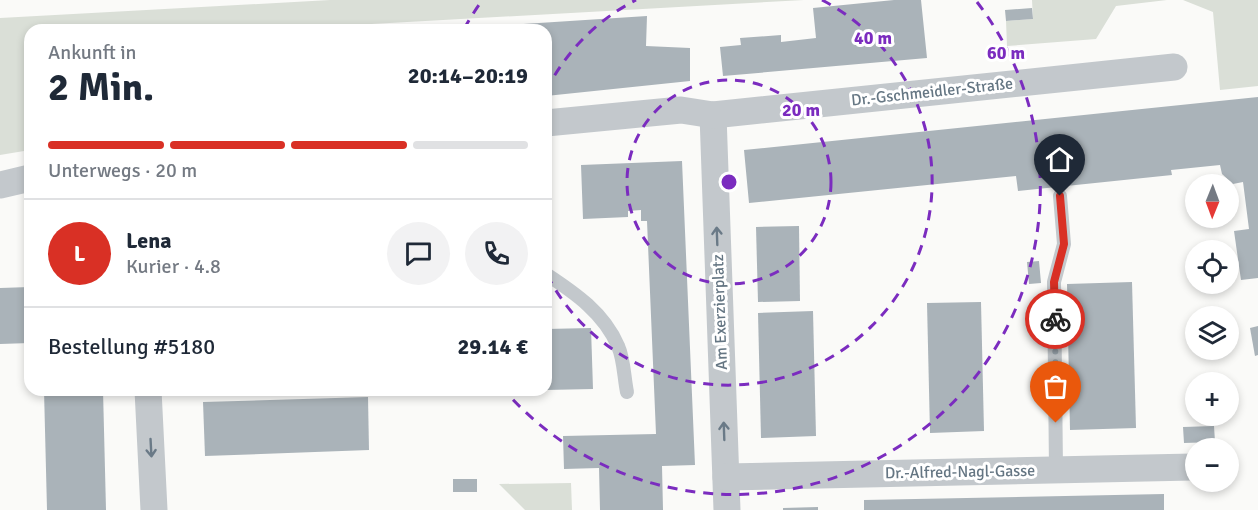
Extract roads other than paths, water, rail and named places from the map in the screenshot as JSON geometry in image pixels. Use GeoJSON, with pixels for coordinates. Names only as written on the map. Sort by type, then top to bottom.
{"type":"FeatureCollection","features":[{"type":"Feature","properties":{"kind":"street","name":"Dr.-Gschmeidler-Straße"},"geometry":{"type":"LineString","coordinates":[[552,122],[681,110],[713,115],[1174,67]]}},
{"type":"Feature","properties":{"kind":"street","name":"Am Exerzierplatz"},"geometry":{"type":"LineString","coordinates":[[713,115],[727,510]]}},
{"type":"Feature","properties":{"kind":"street"},"geometry":{"type":"LineString","coordinates":[[0,185],[24,179]]}},
{"type":"Feature","properties":{"kind":"street"},"geometry":{"type":"LineString","coordinates":[[148,396],[154,510]]}},
{"type":"Feature","properties":{"kind":"street","name":"Dr.-Alfred-Nagl-Gasse"},"geometry":{"type":"LineString","coordinates":[[726,477],[1185,467]]}},
{"type":"Feature","properties":{"kind":"lane"},"geometry":{"type":"LineString","coordinates":[[1056,470],[1054,282],[1064,244],[1060,196]]}},
{"type":"Feature","properties":{"kind":"lane"},"geometry":{"type":"LineString","coordinates":[[552,278],[573,292],[603,319],[619,347],[627,392]]}}]}
